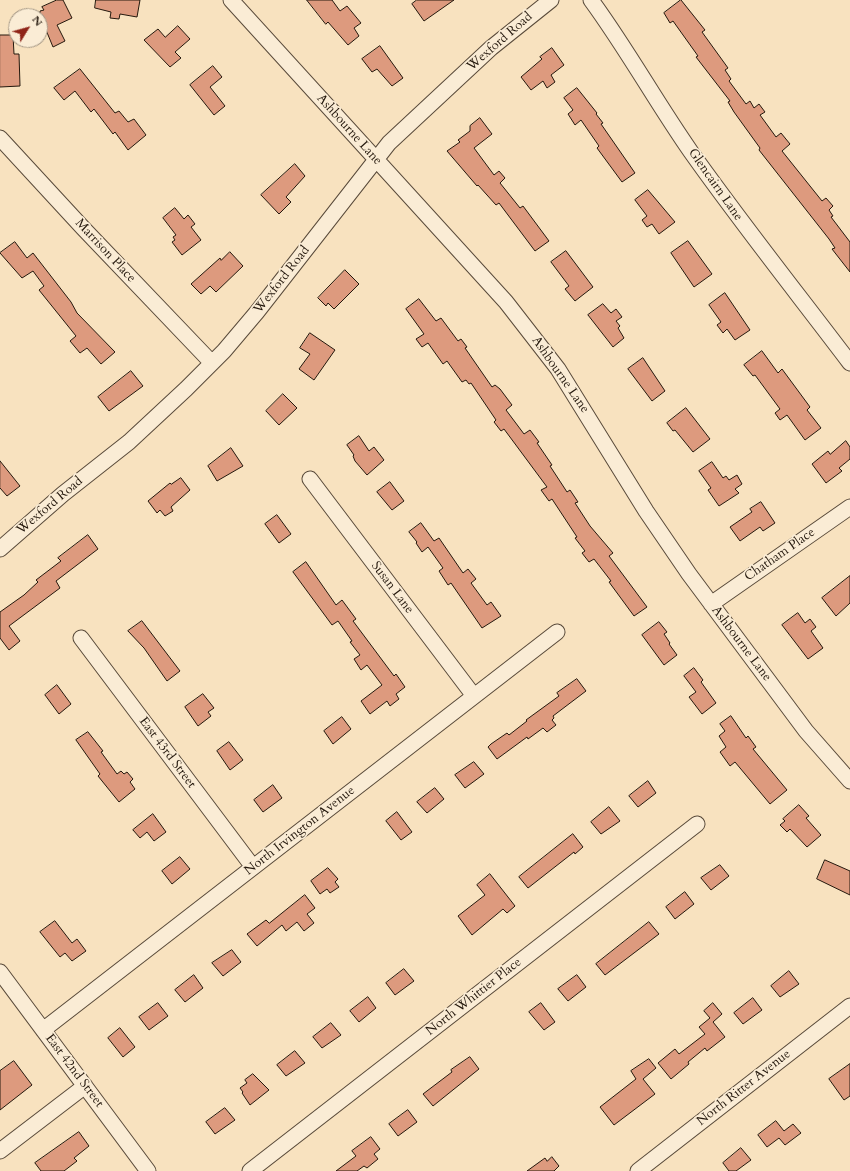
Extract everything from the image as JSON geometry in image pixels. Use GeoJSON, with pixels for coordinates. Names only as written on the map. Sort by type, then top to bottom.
{"type":"FeatureCollection","features":[{"type":"Feature","properties":{"kind":"street","name":"Ashbourne Lane"},"geometry":{"type":"LineString","coordinates":[[231,0],[506,302],[535,337],[577,397],[646,510],[711,604],[806,731],[850,781]]}},
{"type":"Feature","properties":{"kind":"street","name":"Wexford Road"},"geometry":{"type":"LineString","coordinates":[[0,549],[63,494],[142,430],[212,363],[261,306],[389,144],[491,48],[551,0]]}},
{"type":"Feature","properties":{"kind":"street","name":"Glencairn Lane"},"geometry":{"type":"LineString","coordinates":[[591,0],[616,34],[690,150],[745,228],[850,363]]}},
{"type":"Feature","properties":{"kind":"street","name":"Marrison Place"},"geometry":{"type":"LineString","coordinates":[[0,138],[98,244],[212,363]]}},
{"type":"Feature","properties":{"kind":"street","name":"Susan Lane"},"geometry":{"type":"LineString","coordinates":[[310,479],[474,696]]}},
{"type":"Feature","properties":{"kind":"street","name":"Chatham Place"},"geometry":{"type":"LineString","coordinates":[[711,604],[850,507]]}},
{"type":"Feature","properties":{"kind":"street","name":"North Irvington Avenue"},"geometry":{"type":"LineString","coordinates":[[43,1030],[557,632]]}},
{"type":"Feature","properties":{"kind":"street","name":"East 43rd Street"},"geometry":{"type":"LineString","coordinates":[[81,638],[253,867]]}},
{"type":"Feature","properties":{"kind":"street","name":"North Whittier Place"},"geometry":{"type":"LineString","coordinates":[[250,1171],[697,824]]}},
{"type":"Feature","properties":{"kind":"street","name":"East 42nd Street"},"geometry":{"type":"LineString","coordinates":[[0,972],[148,1171]]}},
{"type":"Feature","properties":{"kind":"street","name":"North Ritter Avenue"},"geometry":{"type":"LineString","coordinates":[[638,1171],[850,1006]]}},
{"type":"Feature","properties":{"kind":"street"},"geometry":{"type":"LineString","coordinates":[[0,1151],[85,1086]]}},
{"type":"Feature","properties":{"kind":"building"},"geometry":{"type":"Polygon","coordinates":[[[57,0],[63,0],[72,18],[57,25],[65,41],[53,47],[48,35],[48,8],[42,7],[57,0]]]}},
{"type":"Feature","properties":{"kind":"building"},"geometry":{"type":"Polygon","coordinates":[[[96,0],[140,0],[137,17],[120,14],[119,19],[110,18],[111,12],[95,8],[96,0]]]}},
{"type":"Feature","properties":{"kind":"building"},"geometry":{"type":"Polygon","coordinates":[[[307,0],[332,0],[340,11],[347,6],[361,23],[354,28],[359,36],[348,45],[328,22],[326,24],[307,0]]]}},
{"type":"Feature","properties":{"kind":"building"},"geometry":{"type":"Polygon","coordinates":[[[417,0],[454,0],[424,21],[412,4],[417,0]]]}},
{"type":"Feature","properties":{"kind":"building"},"geometry":{"type":"Polygon","coordinates":[[[681,0],[705,30],[702,32],[728,68],[725,70],[731,79],[729,81],[746,104],[750,101],[754,108],[759,104],[765,112],[760,115],[776,137],[781,133],[790,144],[782,151],[822,201],[826,198],[833,206],[829,210],[833,216],[831,217],[850,242],[850,272],[832,249],[835,248],[829,239],[759,150],[760,148],[728,102],[730,101],[696,57],[698,56],[673,21],[670,23],[664,13],[681,0]]]}},
{"type":"Feature","properties":{"kind":"building"},"geometry":{"type":"Polygon","coordinates":[[[178,26],[190,39],[175,52],[181,58],[170,67],[144,40],[158,29],[165,37],[178,26]]]}},
{"type":"Feature","properties":{"kind":"building"},"geometry":{"type":"Polygon","coordinates":[[[0,35],[8,35],[8,48],[14,48],[14,54],[19,54],[20,86],[0,87],[0,35]]]}},
{"type":"Feature","properties":{"kind":"building"},"geometry":{"type":"Polygon","coordinates":[[[380,46],[403,78],[392,86],[377,69],[372,72],[362,59],[380,46]]]}},
{"type":"Feature","properties":{"kind":"building"},"geometry":{"type":"Polygon","coordinates":[[[552,48],[564,65],[551,75],[555,82],[547,88],[543,81],[531,90],[521,77],[542,59],[540,57],[552,48]]]}},
{"type":"Feature","properties":{"kind":"building"},"geometry":{"type":"Polygon","coordinates":[[[213,66],[222,77],[210,87],[225,106],[214,115],[190,85],[213,66]]]}},
{"type":"Feature","properties":{"kind":"building"},"geometry":{"type":"Polygon","coordinates":[[[80,69],[115,113],[119,111],[128,122],[134,119],[146,135],[128,150],[115,132],[113,134],[94,109],[91,112],[75,91],[64,100],[54,88],[80,69]]]}},
{"type":"Feature","properties":{"kind":"building"},"geometry":{"type":"Polygon","coordinates":[[[577,88],[597,113],[596,114],[603,123],[601,124],[635,173],[622,182],[597,148],[599,146],[581,120],[575,125],[568,114],[573,110],[564,98],[577,88]]]}},
{"type":"Feature","properties":{"kind":"building"},"geometry":{"type":"Polygon","coordinates":[[[480,118],[492,134],[474,148],[494,175],[499,171],[505,178],[500,183],[520,208],[523,206],[549,241],[535,251],[499,203],[496,205],[478,185],[477,186],[447,151],[460,142],[458,140],[470,131],[470,126],[480,118]]]}},
{"type":"Feature","properties":{"kind":"building"},"geometry":{"type":"Polygon","coordinates":[[[295,164],[305,176],[286,197],[291,202],[279,214],[261,195],[295,164]]]}},
{"type":"Feature","properties":{"kind":"building"},"geometry":{"type":"Polygon","coordinates":[[[648,190],[675,222],[659,234],[652,224],[647,227],[642,220],[647,216],[635,200],[648,190]]]}},
{"type":"Feature","properties":{"kind":"building"},"geometry":{"type":"Polygon","coordinates":[[[175,208],[184,219],[188,215],[195,224],[191,227],[201,240],[182,255],[172,242],[175,240],[173,237],[176,235],[163,218],[175,208]]]}},
{"type":"Feature","properties":{"kind":"building"},"geometry":{"type":"Polygon","coordinates":[[[688,241],[712,274],[694,287],[671,253],[688,241]]]}},
{"type":"Feature","properties":{"kind":"building"},"geometry":{"type":"Polygon","coordinates":[[[15,242],[27,258],[33,253],[71,302],[77,313],[115,352],[101,364],[87,348],[80,353],[70,341],[76,336],[39,290],[44,286],[33,271],[22,278],[0,253],[15,242]]]}},
{"type":"Feature","properties":{"kind":"building"},"geometry":{"type":"Polygon","coordinates":[[[566,251],[593,287],[575,301],[565,289],[569,286],[551,262],[566,251]]]}},
{"type":"Feature","properties":{"kind":"building"},"geometry":{"type":"Polygon","coordinates":[[[230,252],[243,266],[216,292],[210,286],[201,294],[191,284],[220,258],[221,260],[230,252]]]}},
{"type":"Feature","properties":{"kind":"building"},"geometry":{"type":"Polygon","coordinates":[[[345,270],[359,284],[334,309],[328,303],[326,306],[318,298],[345,270]]]}},
{"type":"Feature","properties":{"kind":"building"},"geometry":{"type":"Polygon","coordinates":[[[725,293],[750,330],[735,340],[727,329],[723,333],[717,325],[721,322],[709,305],[725,293]]]}},
{"type":"Feature","properties":{"kind":"building"},"geometry":{"type":"Polygon","coordinates":[[[419,299],[436,321],[441,318],[458,341],[461,339],[467,347],[465,348],[492,387],[495,385],[500,389],[512,405],[506,410],[524,434],[530,430],[539,442],[537,443],[552,465],[550,466],[567,492],[570,490],[578,502],[575,503],[590,526],[613,553],[609,556],[647,607],[634,616],[609,582],[611,581],[594,559],[589,562],[582,553],[585,551],[575,538],[577,537],[552,499],[549,501],[541,490],[547,487],[504,429],[501,431],[494,422],[496,420],[471,383],[469,384],[466,380],[462,382],[447,361],[443,364],[428,343],[422,347],[416,339],[424,334],[406,309],[419,299]]]}},
{"type":"Feature","properties":{"kind":"building"},"geometry":{"type":"Polygon","coordinates":[[[603,304],[611,313],[616,309],[622,317],[616,321],[620,326],[618,328],[624,338],[613,347],[588,315],[603,304]]]}},
{"type":"Feature","properties":{"kind":"building"},"geometry":{"type":"Polygon","coordinates":[[[310,333],[335,350],[314,380],[299,369],[310,354],[300,348],[310,333]]]}},
{"type":"Feature","properties":{"kind":"building"},"geometry":{"type":"Polygon","coordinates":[[[762,351],[778,373],[782,369],[810,407],[807,410],[821,428],[805,440],[787,415],[780,420],[775,413],[780,409],[755,375],[753,376],[744,365],[762,351]]]}},
{"type":"Feature","properties":{"kind":"building"},"geometry":{"type":"Polygon","coordinates":[[[643,358],[665,391],[652,401],[628,369],[643,358]]]}},
{"type":"Feature","properties":{"kind":"building"},"geometry":{"type":"Polygon","coordinates":[[[131,371],[143,386],[109,411],[98,397],[131,371]]]}},
{"type":"Feature","properties":{"kind":"building"},"geometry":{"type":"Polygon","coordinates":[[[283,394],[297,408],[279,425],[266,411],[283,394]]]}},
{"type":"Feature","properties":{"kind":"building"},"geometry":{"type":"Polygon","coordinates":[[[686,408],[710,439],[693,452],[675,430],[673,431],[667,423],[686,408]]]}},
{"type":"Feature","properties":{"kind":"building"},"geometry":{"type":"Polygon","coordinates":[[[359,436],[369,451],[374,447],[384,460],[367,475],[355,461],[354,455],[347,445],[359,436]]]}},
{"type":"Feature","properties":{"kind":"building"},"geometry":{"type":"Polygon","coordinates":[[[846,441],[850,447],[850,459],[839,468],[842,471],[826,483],[812,464],[828,451],[830,454],[846,441]]]}},
{"type":"Feature","properties":{"kind":"building"},"geometry":{"type":"Polygon","coordinates":[[[231,448],[243,466],[217,481],[208,466],[231,448]]]}},
{"type":"Feature","properties":{"kind":"building"},"geometry":{"type":"Polygon","coordinates":[[[0,461],[20,486],[7,496],[0,488],[0,461]]]}},
{"type":"Feature","properties":{"kind":"building"},"geometry":{"type":"Polygon","coordinates":[[[712,462],[723,478],[726,476],[729,480],[737,475],[742,484],[735,489],[739,493],[719,506],[708,490],[711,488],[699,471],[712,462]]]}},
{"type":"Feature","properties":{"kind":"building"},"geometry":{"type":"Polygon","coordinates":[[[181,478],[190,490],[171,507],[173,511],[165,516],[160,510],[157,513],[148,501],[170,483],[171,484],[181,478]]]}},
{"type":"Feature","properties":{"kind":"building"},"geometry":{"type":"Polygon","coordinates":[[[390,482],[404,501],[392,510],[377,492],[390,482]]]}},
{"type":"Feature","properties":{"kind":"building"},"geometry":{"type":"Polygon","coordinates":[[[761,502],[775,523],[763,531],[760,527],[740,541],[730,527],[752,512],[750,509],[761,502]]]}},
{"type":"Feature","properties":{"kind":"building"},"geometry":{"type":"Polygon","coordinates":[[[277,515],[291,534],[279,543],[265,524],[277,515]]]}},
{"type":"Feature","properties":{"kind":"building"},"geometry":{"type":"Polygon","coordinates":[[[421,523],[434,541],[439,538],[463,573],[468,569],[476,579],[471,583],[487,605],[491,602],[501,616],[482,628],[451,583],[448,585],[439,571],[443,568],[428,547],[422,552],[416,543],[417,542],[409,532],[421,523]]]}},
{"type":"Feature","properties":{"kind":"building"},"geometry":{"type":"Polygon","coordinates":[[[88,535],[98,549],[56,581],[60,588],[9,626],[20,641],[9,650],[0,638],[0,612],[24,595],[38,582],[36,580],[61,561],[58,558],[88,535]]]}},
{"type":"Feature","properties":{"kind":"building"},"geometry":{"type":"Polygon","coordinates":[[[306,562],[336,605],[342,600],[356,619],[353,621],[394,676],[396,674],[405,687],[396,694],[399,699],[390,706],[387,701],[370,714],[361,701],[382,685],[367,665],[361,670],[354,659],[360,655],[350,642],[352,641],[338,621],[332,625],[293,572],[306,562]]]}},
{"type":"Feature","properties":{"kind":"building"},"geometry":{"type":"Polygon","coordinates":[[[850,576],[850,603],[836,616],[822,598],[850,576]]]}},
{"type":"Feature","properties":{"kind":"building"},"geometry":{"type":"Polygon","coordinates":[[[798,613],[805,623],[810,619],[816,627],[811,631],[823,648],[808,659],[782,625],[798,613]]]}},
{"type":"Feature","properties":{"kind":"building"},"geometry":{"type":"Polygon","coordinates":[[[142,621],[180,671],[167,681],[144,648],[128,631],[142,621]]]}},
{"type":"Feature","properties":{"kind":"building"},"geometry":{"type":"Polygon","coordinates":[[[659,622],[667,632],[664,634],[677,655],[664,665],[642,635],[659,622]]]}},
{"type":"Feature","properties":{"kind":"building"},"geometry":{"type":"Polygon","coordinates":[[[694,668],[703,680],[701,682],[716,703],[702,714],[689,697],[696,692],[684,676],[694,668]]]}},
{"type":"Feature","properties":{"kind":"building"},"geometry":{"type":"Polygon","coordinates":[[[577,679],[586,691],[553,716],[554,718],[552,720],[556,725],[547,732],[543,728],[528,739],[527,737],[497,759],[488,747],[491,744],[507,733],[509,735],[527,721],[526,720],[559,696],[557,693],[577,679]]]}},
{"type":"Feature","properties":{"kind":"building"},"geometry":{"type":"Polygon","coordinates":[[[57,685],[71,704],[59,714],[45,695],[57,685]]]}},
{"type":"Feature","properties":{"kind":"building"},"geometry":{"type":"Polygon","coordinates":[[[203,694],[214,708],[208,712],[211,716],[198,726],[185,707],[203,694]]]}},
{"type":"Feature","properties":{"kind":"building"},"geometry":{"type":"Polygon","coordinates":[[[731,716],[746,738],[748,736],[756,747],[753,749],[787,790],[770,804],[735,762],[730,766],[720,752],[726,747],[719,736],[725,731],[720,724],[731,716]]]}},
{"type":"Feature","properties":{"kind":"building"},"geometry":{"type":"Polygon","coordinates":[[[342,717],[351,729],[333,744],[324,731],[342,717]]]}},
{"type":"Feature","properties":{"kind":"building"},"geometry":{"type":"Polygon","coordinates":[[[88,732],[103,751],[101,752],[117,774],[121,771],[124,774],[127,772],[133,779],[130,782],[135,789],[119,802],[98,776],[100,774],[76,740],[88,732]]]}},
{"type":"Feature","properties":{"kind":"building"},"geometry":{"type":"Polygon","coordinates":[[[229,742],[243,760],[230,770],[217,751],[229,742]]]}},
{"type":"Feature","properties":{"kind":"building"},"geometry":{"type":"Polygon","coordinates":[[[474,762],[484,774],[465,788],[455,775],[474,762]]]}},
{"type":"Feature","properties":{"kind":"building"},"geometry":{"type":"Polygon","coordinates":[[[648,781],[656,793],[638,807],[629,796],[648,781]]]}},
{"type":"Feature","properties":{"kind":"building"},"geometry":{"type":"Polygon","coordinates":[[[273,785],[282,798],[263,812],[254,800],[273,785]]]}},
{"type":"Feature","properties":{"kind":"building"},"geometry":{"type":"Polygon","coordinates":[[[435,788],[444,799],[427,813],[417,802],[435,788]]]}},
{"type":"Feature","properties":{"kind":"building"},"geometry":{"type":"Polygon","coordinates":[[[799,805],[809,816],[806,818],[821,835],[807,847],[790,829],[787,832],[780,825],[785,821],[783,819],[799,805]]]}},
{"type":"Feature","properties":{"kind":"building"},"geometry":{"type":"Polygon","coordinates":[[[609,807],[620,821],[601,834],[591,822],[609,807]]]}},
{"type":"Feature","properties":{"kind":"building"},"geometry":{"type":"Polygon","coordinates":[[[397,812],[412,832],[401,840],[386,821],[397,812]]]}},
{"type":"Feature","properties":{"kind":"building"},"geometry":{"type":"Polygon","coordinates":[[[153,814],[166,832],[154,841],[147,832],[140,838],[133,830],[153,814]]]}},
{"type":"Feature","properties":{"kind":"building"},"geometry":{"type":"Polygon","coordinates":[[[573,834],[583,847],[575,854],[574,852],[528,888],[519,877],[573,834]]]}},
{"type":"Feature","properties":{"kind":"building"},"geometry":{"type":"Polygon","coordinates":[[[180,857],[190,869],[172,884],[162,871],[180,857]]]}},
{"type":"Feature","properties":{"kind":"building"},"geometry":{"type":"Polygon","coordinates":[[[825,860],[850,871],[850,895],[817,879],[825,860]]]}},
{"type":"Feature","properties":{"kind":"building"},"geometry":{"type":"Polygon","coordinates":[[[720,865],[729,876],[711,890],[701,878],[720,865]]]}},
{"type":"Feature","properties":{"kind":"building"},"geometry":{"type":"Polygon","coordinates":[[[328,868],[338,879],[335,882],[339,887],[330,893],[327,889],[320,894],[311,881],[328,868]]]}},
{"type":"Feature","properties":{"kind":"building"},"geometry":{"type":"Polygon","coordinates":[[[490,874],[515,906],[507,913],[503,909],[472,935],[458,916],[485,895],[477,885],[490,874]]]}},
{"type":"Feature","properties":{"kind":"building"},"geometry":{"type":"Polygon","coordinates":[[[685,892],[694,904],[675,919],[666,907],[685,892]]]}},
{"type":"Feature","properties":{"kind":"building"},"geometry":{"type":"Polygon","coordinates":[[[305,895],[315,908],[307,914],[314,923],[304,931],[297,922],[286,931],[282,925],[257,946],[247,934],[266,920],[269,923],[305,895]]]}},
{"type":"Feature","properties":{"kind":"building"},"geometry":{"type":"Polygon","coordinates":[[[55,921],[72,943],[77,939],[86,951],[72,961],[65,953],[60,957],[40,932],[55,921]]]}},
{"type":"Feature","properties":{"kind":"building"},"geometry":{"type":"Polygon","coordinates":[[[649,922],[659,934],[605,975],[596,964],[649,922]]]}},
{"type":"Feature","properties":{"kind":"building"},"geometry":{"type":"Polygon","coordinates":[[[232,950],[241,962],[223,976],[212,963],[232,950]]]}},
{"type":"Feature","properties":{"kind":"building"},"geometry":{"type":"Polygon","coordinates":[[[404,969],[414,981],[395,995],[386,983],[404,969]]]}},
{"type":"Feature","properties":{"kind":"building"},"geometry":{"type":"Polygon","coordinates":[[[789,971],[799,984],[780,997],[771,986],[789,971]]]}},
{"type":"Feature","properties":{"kind":"building"},"geometry":{"type":"Polygon","coordinates":[[[194,975],[203,988],[185,1002],[175,990],[194,975]]]}},
{"type":"Feature","properties":{"kind":"building"},"geometry":{"type":"Polygon","coordinates":[[[577,975],[586,987],[568,1001],[558,989],[577,975]]]}},
{"type":"Feature","properties":{"kind":"building"},"geometry":{"type":"Polygon","coordinates":[[[368,997],[376,1008],[359,1022],[350,1011],[368,997]]]}},
{"type":"Feature","properties":{"kind":"building"},"geometry":{"type":"Polygon","coordinates":[[[753,998],[762,1010],[743,1024],[734,1013],[753,998]]]}},
{"type":"Feature","properties":{"kind":"building"},"geometry":{"type":"Polygon","coordinates":[[[158,1003],[168,1016],[149,1030],[139,1017],[158,1003]]]}},
{"type":"Feature","properties":{"kind":"building"},"geometry":{"type":"Polygon","coordinates":[[[541,1003],[555,1022],[544,1030],[529,1012],[541,1003]]]}},
{"type":"Feature","properties":{"kind":"building"},"geometry":{"type":"Polygon","coordinates":[[[713,1003],[722,1014],[713,1022],[725,1037],[707,1051],[705,1048],[671,1079],[658,1063],[675,1049],[679,1054],[705,1034],[699,1027],[710,1018],[704,1011],[713,1003]]]}},
{"type":"Feature","properties":{"kind":"building"},"geometry":{"type":"Polygon","coordinates":[[[331,1023],[341,1035],[322,1048],[313,1037],[331,1023]]]}},
{"type":"Feature","properties":{"kind":"building"},"geometry":{"type":"Polygon","coordinates":[[[120,1028],[135,1047],[123,1057],[108,1038],[120,1028]]]}},
{"type":"Feature","properties":{"kind":"building"},"geometry":{"type":"Polygon","coordinates":[[[295,1051],[305,1063],[286,1076],[277,1065],[295,1051]]]}},
{"type":"Feature","properties":{"kind":"building"},"geometry":{"type":"Polygon","coordinates":[[[470,1057],[479,1069],[433,1106],[423,1094],[452,1072],[451,1070],[470,1057]]]}},
{"type":"Feature","properties":{"kind":"building"},"geometry":{"type":"Polygon","coordinates":[[[649,1059],[656,1068],[643,1079],[655,1094],[614,1125],[600,1107],[636,1079],[631,1071],[649,1059]]]}},
{"type":"Feature","properties":{"kind":"building"},"geometry":{"type":"Polygon","coordinates":[[[14,1061],[32,1085],[0,1110],[0,1071],[14,1061]]]}},
{"type":"Feature","properties":{"kind":"building"},"geometry":{"type":"Polygon","coordinates":[[[850,1064],[850,1096],[844,1100],[829,1079],[850,1064]]]}},
{"type":"Feature","properties":{"kind":"building"},"geometry":{"type":"Polygon","coordinates":[[[253,1074],[269,1090],[250,1105],[240,1088],[247,1083],[245,1080],[253,1074]]]}},
{"type":"Feature","properties":{"kind":"building"},"geometry":{"type":"Polygon","coordinates":[[[225,1108],[235,1120],[215,1134],[206,1122],[225,1108]]]}},
{"type":"Feature","properties":{"kind":"building"},"geometry":{"type":"Polygon","coordinates":[[[408,1110],[417,1122],[398,1136],[389,1124],[408,1110]]]}},
{"type":"Feature","properties":{"kind":"building"},"geometry":{"type":"Polygon","coordinates":[[[776,1121],[784,1131],[793,1124],[801,1133],[785,1145],[779,1138],[767,1147],[758,1135],[776,1121]]]}},
{"type":"Feature","properties":{"kind":"building"},"geometry":{"type":"Polygon","coordinates":[[[79,1132],[89,1146],[74,1158],[77,1161],[64,1171],[41,1171],[35,1163],[79,1132]]]}},
{"type":"Feature","properties":{"kind":"building"},"geometry":{"type":"Polygon","coordinates":[[[371,1137],[380,1149],[374,1154],[378,1159],[367,1168],[364,1166],[357,1171],[336,1171],[356,1156],[352,1151],[371,1137]]]}},
{"type":"Feature","properties":{"kind":"building"},"geometry":{"type":"Polygon","coordinates":[[[741,1148],[751,1160],[736,1171],[729,1171],[723,1163],[741,1148]]]}},
{"type":"Feature","properties":{"kind":"building"},"geometry":{"type":"Polygon","coordinates":[[[552,1157],[559,1166],[554,1171],[527,1171],[545,1158],[547,1161],[552,1157]]]}}]}
